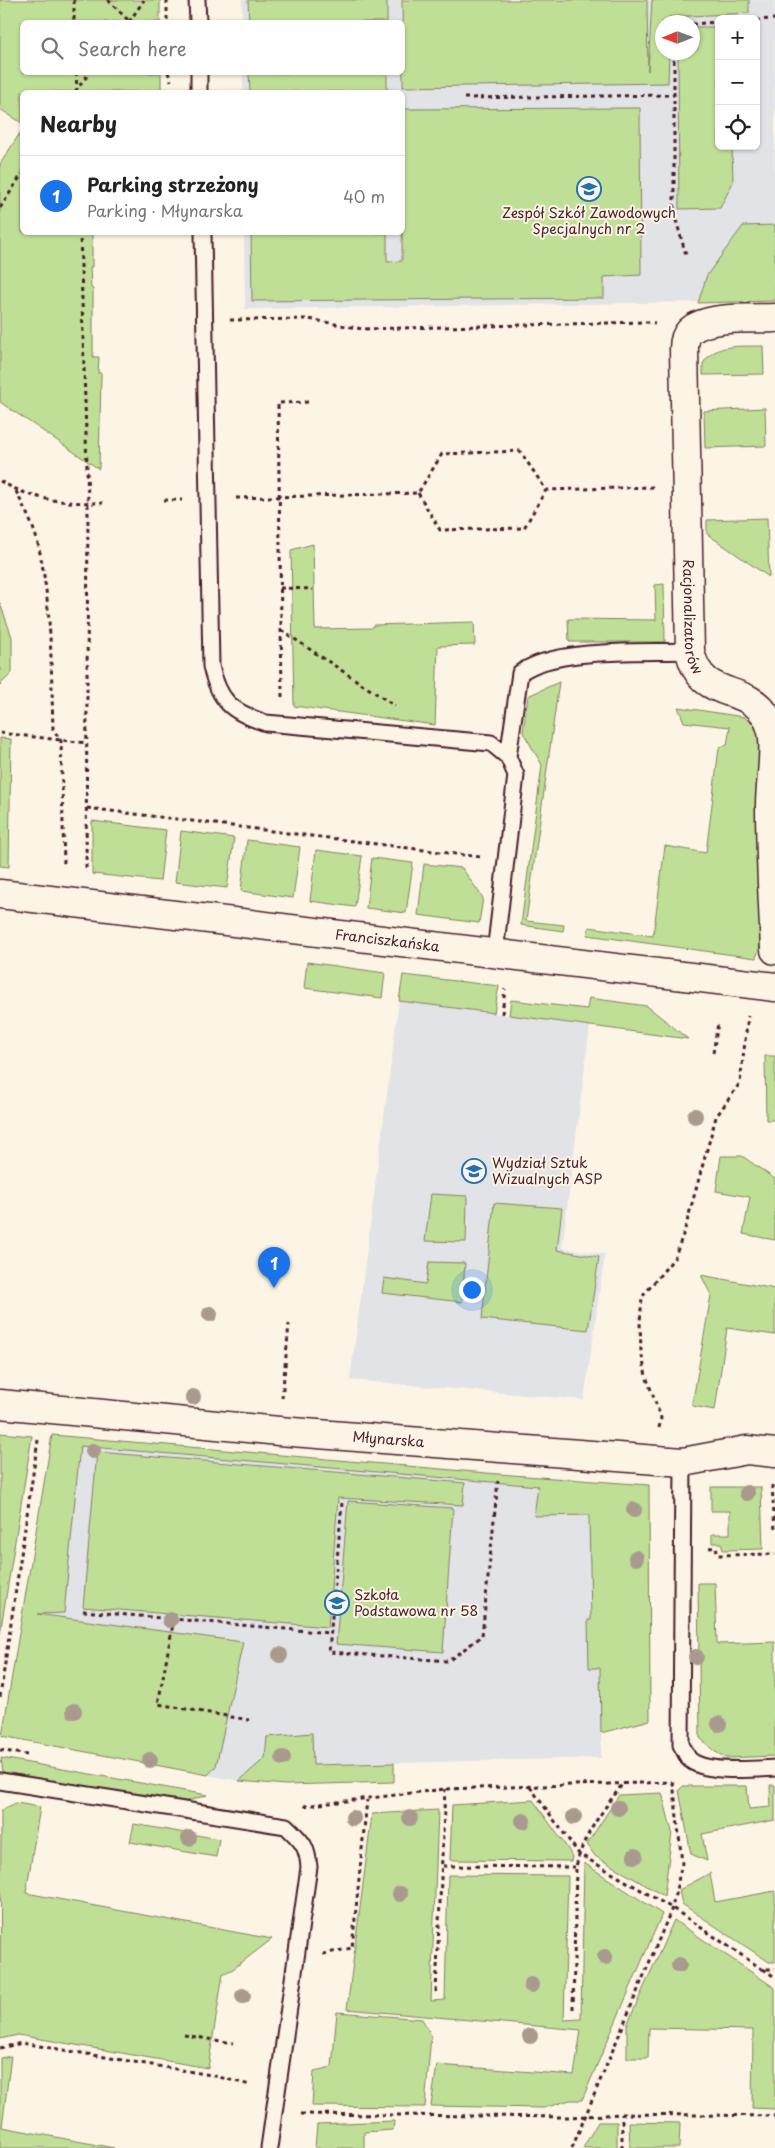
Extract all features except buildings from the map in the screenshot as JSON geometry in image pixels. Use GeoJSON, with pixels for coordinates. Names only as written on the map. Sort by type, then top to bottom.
{"type":"FeatureCollection","features":[{"type":"Feature","properties":{"kind":"street"},"geometry":{"type":"LineString","coordinates":[[690,331],[712,320],[775,318]]}},
{"type":"Feature","properties":{"kind":"street","name":"Racjonalizatorów"},"geometry":{"type":"LineString","coordinates":[[690,331],[685,339],[684,350],[690,651],[692,660],[702,678],[719,690],[755,704],[765,713],[774,740],[770,804],[775,950]]}},
{"type":"Feature","properties":{"kind":"street","name":"Franciszkańska"},"geometry":{"type":"LineString","coordinates":[[0,894],[767,986]]}},
{"type":"Feature","properties":{"kind":"street"},"geometry":{"type":"LineString","coordinates":[[767,986],[775,963]]}},
{"type":"Feature","properties":{"kind":"street","name":"Młynarska"},"geometry":{"type":"LineString","coordinates":[[0,1404],[279,1431],[683,1462],[747,1450],[774,1453]]}},
{"type":"Feature","properties":{"kind":"lane"},"geometry":{"type":"LineString","coordinates":[[198,0],[198,20]]}},
{"type":"Feature","properties":{"kind":"lane"},"geometry":{"type":"LineString","coordinates":[[199,75],[199,90]]}},
{"type":"Feature","properties":{"kind":"lane"},"geometry":{"type":"LineString","coordinates":[[203,235],[211,666],[215,683],[222,698],[233,709],[250,718],[283,725],[491,744],[508,757],[516,775],[496,953]]}},
{"type":"Feature","properties":{"kind":"lane"},"geometry":{"type":"LineString","coordinates":[[508,757],[520,673],[528,667],[560,656],[690,651]]}},
{"type":"Feature","properties":{"kind":"lane"},"geometry":{"type":"LineString","coordinates":[[683,1462],[681,1745],[690,1759],[702,1765],[725,1769],[775,1768]]}},
{"type":"Feature","properties":{"kind":"lane"},"geometry":{"type":"LineString","coordinates":[[0,1781],[286,1826],[307,1851],[309,1867],[269,2148]]}},
{"type":"Feature","properties":{"kind":"path"},"geometry":{"type":"LineString","coordinates":[[74,0],[74,20]]}},
{"type":"Feature","properties":{"kind":"path"},"geometry":{"type":"LineString","coordinates":[[108,0],[127,20]]}},
{"type":"Feature","properties":{"kind":"path"},"geometry":{"type":"LineString","coordinates":[[130,20],[144,0]]}},
{"type":"Feature","properties":{"kind":"path"},"geometry":{"type":"LineString","coordinates":[[167,0],[167,20]]}},
{"type":"Feature","properties":{"kind":"path"},"geometry":{"type":"LineString","coordinates":[[760,20],[775,19]]}},
{"type":"Feature","properties":{"kind":"path"},"geometry":{"type":"LineString","coordinates":[[700,23],[715,22]]}},
{"type":"Feature","properties":{"kind":"path"},"geometry":{"type":"LineString","coordinates":[[674,60],[674,213],[686,255]]}},
{"type":"Feature","properties":{"kind":"path"},"geometry":{"type":"LineString","coordinates":[[76,75],[76,90]]}},
{"type":"Feature","properties":{"kind":"path"},"geometry":{"type":"LineString","coordinates":[[77,90],[88,75]]}},
{"type":"Feature","properties":{"kind":"path"},"geometry":{"type":"LineString","coordinates":[[464,98],[674,95]]}},
{"type":"Feature","properties":{"kind":"path"},"geometry":{"type":"LineString","coordinates":[[0,208],[20,177]]}},
{"type":"Feature","properties":{"kind":"path"},"geometry":{"type":"LineString","coordinates":[[80,235],[88,503],[86,873]]}},
{"type":"Feature","properties":{"kind":"path"},"geometry":{"type":"LineString","coordinates":[[205,320],[309,318],[362,329],[646,322],[690,331]]}},
{"type":"Feature","properties":{"kind":"path"},"geometry":{"type":"LineString","coordinates":[[283,725],[278,403],[310,402]]}},
{"type":"Feature","properties":{"kind":"path"},"geometry":{"type":"LineString","coordinates":[[418,493],[442,454],[520,451],[546,490]]}},
{"type":"Feature","properties":{"kind":"path"},"geometry":{"type":"LineString","coordinates":[[0,481],[16,490],[59,502],[103,503]]}},
{"type":"Feature","properties":{"kind":"path"},"geometry":{"type":"LineString","coordinates":[[546,490],[687,486]]}},
{"type":"Feature","properties":{"kind":"path"},"geometry":{"type":"LineString","coordinates":[[16,490],[38,542],[50,617],[53,729],[61,740],[64,880],[60,901]]}},
{"type":"Feature","properties":{"kind":"path"},"geometry":{"type":"LineString","coordinates":[[418,493],[440,530],[524,528],[546,490]]}},
{"type":"Feature","properties":{"kind":"path"},"geometry":{"type":"LineString","coordinates":[[208,499],[418,493]]}},
{"type":"Feature","properties":{"kind":"path"},"geometry":{"type":"LineString","coordinates":[[280,588],[313,589]]}},
{"type":"Feature","properties":{"kind":"path"},"geometry":{"type":"LineString","coordinates":[[281,630],[443,739]]}},
{"type":"Feature","properties":{"kind":"path"},"geometry":{"type":"LineString","coordinates":[[0,733],[87,743]]}},
{"type":"Feature","properties":{"kind":"path"},"geometry":{"type":"LineString","coordinates":[[87,808],[506,860]]}},
{"type":"Feature","properties":{"kind":"path"},"geometry":{"type":"LineString","coordinates":[[658,1435],[661,1418],[646,1376],[641,1351],[640,1322],[642,1297],[675,1257],[685,1229],[716,1117],[740,1083],[767,986]]}},
{"type":"Feature","properties":{"kind":"path"},"geometry":{"type":"LineString","coordinates":[[502,1014],[504,999]]}},
{"type":"Feature","properties":{"kind":"path"},"geometry":{"type":"LineString","coordinates":[[714,1053],[718,1023]]}},
{"type":"Feature","properties":{"kind":"path"},"geometry":{"type":"LineString","coordinates":[[279,1431],[289,1324]]}},
{"type":"Feature","properties":{"kind":"path"},"geometry":{"type":"LineString","coordinates":[[0,1697],[43,1408]]}},
{"type":"Feature","properties":{"kind":"path"},"geometry":{"type":"LineString","coordinates":[[774,1453],[771,1475],[775,1531]]}},
{"type":"Feature","properties":{"kind":"path"},"geometry":{"type":"LineString","coordinates":[[342,1503],[330,1633],[330,1652],[448,1661],[482,1636],[498,1474]]}},
{"type":"Feature","properties":{"kind":"path"},"geometry":{"type":"LineString","coordinates":[[683,1548],[716,1548],[718,1555],[775,1554]]}},
{"type":"Feature","properties":{"kind":"path"},"geometry":{"type":"LineString","coordinates":[[83,1611],[330,1633]]}},
{"type":"Feature","properties":{"kind":"path"},"geometry":{"type":"LineString","coordinates":[[174,1619],[158,1704],[249,1720]]}},
{"type":"Feature","properties":{"kind":"path"},"geometry":{"type":"LineString","coordinates":[[286,1826],[306,1804],[367,1799],[445,1789],[672,1782],[682,1863],[672,1908],[572,2148]]}},
{"type":"Feature","properties":{"kind":"path"},"geometry":{"type":"LineString","coordinates":[[572,2009],[576,1867],[586,1836],[623,1783]]}},
{"type":"Feature","properties":{"kind":"path"},"geometry":{"type":"LineString","coordinates":[[530,1786],[579,1854],[672,1908],[775,1977]]}},
{"type":"Feature","properties":{"kind":"path"},"geometry":{"type":"LineString","coordinates":[[436,1992],[445,1789]]}},
{"type":"Feature","properties":{"kind":"path"},"geometry":{"type":"LineString","coordinates":[[296,1960],[352,1948],[367,1799]]}},
{"type":"Feature","properties":{"kind":"path"},"geometry":{"type":"LineString","coordinates":[[443,1866],[576,1867]]}},
{"type":"Feature","properties":{"kind":"path"},"geometry":{"type":"LineString","coordinates":[[762,1969],[775,1969]]}},
{"type":"Feature","properties":{"kind":"path"},"geometry":{"type":"LineString","coordinates":[[184,2035],[233,2043]]}},
{"type":"Feature","properties":{"kind":"path"},"geometry":{"type":"LineString","coordinates":[[0,2048],[22,2043],[211,2075],[250,2085]]}},
{"type":"Feature","properties":{"kind":"path"},"geometry":{"type":"LineString","coordinates":[[304,2114],[775,2116]]}},
{"type":"Feature","properties":{"kind":"path"},"geometry":{"type":"LineString","coordinates":[[622,2114],[622,2148]]}},
{"type":"Feature","properties":{"kind":"shaded area","name":"Zespół Szkół Zawodowych Specjalnych nr 2"},"geometry":{"type":"Polygon","coordinates":[[[242,0],[775,0],[775,301],[245,309],[244,235],[405,235],[405,90],[243,90],[243,75],[405,75],[405,20],[242,20],[242,0]]]}},
{"type":"Feature","properties":{"kind":"shaded area","name":"Wydział Sztuk Wizualnych ASP"},"geometry":{"type":"Polygon","coordinates":[[[399,1001],[590,1026],[562,1248],[605,1254],[584,1400],[350,1380],[399,1001]]]}},
{"type":"Feature","properties":{"kind":"shaded area","name":"Szkoła Podstawowa nr 58"},"geometry":{"type":"Polygon","coordinates":[[[52,1435],[498,1474],[649,1485],[650,1720],[601,1733],[601,1758],[313,1765],[239,1781],[2,1736],[52,1435]]]}},
{"type":"Feature","properties":{"kind":"green space"},"geometry":{"type":"Polygon","coordinates":[[[0,0],[160,0],[160,20],[20,20],[20,75],[161,75],[161,90],[20,90],[20,122],[0,109],[0,0]]]}},
{"type":"Feature","properties":{"kind":"green space"},"geometry":{"type":"Polygon","coordinates":[[[248,0],[387,0],[387,20],[249,20],[248,0]]]}},
{"type":"Feature","properties":{"kind":"green space"},"geometry":{"type":"Polygon","coordinates":[[[402,0],[647,0],[648,71],[652,0],[749,0],[749,13],[655,15],[655,60],[669,60],[668,83],[403,87],[403,75],[405,75],[405,20],[402,20],[402,0]]]}},
{"type":"Feature","properties":{"kind":"green space"},"geometry":{"type":"Polygon","coordinates":[[[700,27],[715,27],[715,150],[732,150],[733,182],[720,208],[679,209],[678,60],[700,60],[700,27]]]}},
{"type":"Feature","properties":{"kind":"green space"},"geometry":{"type":"Polygon","coordinates":[[[249,75],[387,75],[387,90],[250,90],[249,75]]]}},
{"type":"Feature","properties":{"kind":"green space"},"geometry":{"type":"Polygon","coordinates":[[[640,108],[641,275],[604,277],[604,298],[252,301],[251,235],[387,235],[387,262],[402,261],[402,235],[405,235],[405,109],[640,108]]]}},
{"type":"Feature","properties":{"kind":"green space"},"geometry":{"type":"Polygon","coordinates":[[[20,133],[20,235],[92,235],[92,267],[90,267],[91,288],[93,289],[93,357],[99,357],[98,373],[101,373],[99,469],[0,402],[0,164],[20,133]]]}},
{"type":"Feature","properties":{"kind":"green space"},"geometry":{"type":"Polygon","coordinates":[[[775,225],[775,301],[698,303],[707,275],[743,226],[775,225]]]}},
{"type":"Feature","properties":{"kind":"green space"},"geometry":{"type":"Polygon","coordinates":[[[763,346],[764,374],[703,375],[703,364],[714,352],[729,347],[763,346]]]}},
{"type":"Feature","properties":{"kind":"green space"},"geometry":{"type":"Polygon","coordinates":[[[765,408],[766,446],[705,448],[704,411],[765,408]]]}},
{"type":"Feature","properties":{"kind":"green space"},"geometry":{"type":"Polygon","coordinates":[[[767,518],[769,577],[707,534],[707,520],[767,518]]]}},
{"type":"Feature","properties":{"kind":"green space"},"geometry":{"type":"Polygon","coordinates":[[[313,544],[315,629],[372,628],[374,625],[474,622],[475,645],[438,646],[435,725],[294,706],[291,550],[313,544]]]}},
{"type":"Feature","properties":{"kind":"green space"},"geometry":{"type":"Polygon","coordinates":[[[664,584],[665,642],[569,642],[568,619],[656,620],[655,585],[664,584]]]}},
{"type":"Feature","properties":{"kind":"green space"},"geometry":{"type":"Polygon","coordinates":[[[0,603],[12,637],[12,673],[0,685],[0,603]]]}},
{"type":"Feature","properties":{"kind":"green space"},"geometry":{"type":"Polygon","coordinates":[[[559,682],[526,921],[564,925],[563,931],[521,925],[542,765],[523,732],[528,696],[559,682]]]}},
{"type":"Feature","properties":{"kind":"green space"},"geometry":{"type":"Polygon","coordinates":[[[678,707],[744,717],[754,724],[760,735],[760,946],[756,958],[587,935],[589,927],[653,936],[665,846],[706,853],[719,748],[727,745],[730,727],[684,722],[678,707]]]}},
{"type":"Feature","properties":{"kind":"green space"},"geometry":{"type":"Polygon","coordinates":[[[0,738],[11,739],[9,867],[0,866],[0,738]]]}},
{"type":"Feature","properties":{"kind":"green space"},"geometry":{"type":"Polygon","coordinates":[[[92,821],[166,830],[160,881],[92,874],[92,821]]]}},
{"type":"Feature","properties":{"kind":"green space"},"geometry":{"type":"Polygon","coordinates":[[[181,831],[234,838],[227,888],[175,882],[181,831]]]}},
{"type":"Feature","properties":{"kind":"green space"},"geometry":{"type":"Polygon","coordinates":[[[247,840],[300,847],[293,898],[241,891],[247,840]]]}},
{"type":"Feature","properties":{"kind":"green space"},"geometry":{"type":"Polygon","coordinates":[[[316,850],[362,856],[355,907],[310,901],[316,850]]]}},
{"type":"Feature","properties":{"kind":"green space"},"geometry":{"type":"Polygon","coordinates":[[[372,858],[413,863],[406,913],[366,908],[372,858]]]}},
{"type":"Feature","properties":{"kind":"green space"},"geometry":{"type":"Polygon","coordinates":[[[424,864],[462,868],[483,898],[479,923],[418,915],[424,864]]]}},
{"type":"Feature","properties":{"kind":"green space"},"geometry":{"type":"Polygon","coordinates":[[[307,962],[385,973],[382,998],[304,988],[307,962]]]}},
{"type":"Feature","properties":{"kind":"green space"},"geometry":{"type":"Polygon","coordinates":[[[403,975],[499,986],[494,1013],[399,1001],[403,975]]]}},
{"type":"Feature","properties":{"kind":"green space"},"geometry":{"type":"Polygon","coordinates":[[[589,998],[647,1006],[688,1039],[509,1015],[511,1000],[587,1009],[589,998]]]}},
{"type":"Feature","properties":{"kind":"green space"},"geometry":{"type":"Polygon","coordinates":[[[765,1056],[775,1056],[775,1120],[766,1120],[765,1056]]]}},
{"type":"Feature","properties":{"kind":"green space"},"geometry":{"type":"Polygon","coordinates":[[[721,1156],[742,1156],[775,1179],[775,1240],[743,1234],[750,1197],[716,1191],[721,1156]]]}},
{"type":"Feature","properties":{"kind":"green space"},"geometry":{"type":"Polygon","coordinates":[[[431,1194],[467,1196],[466,1242],[425,1241],[431,1194]]]}},
{"type":"Feature","properties":{"kind":"green space"},"geometry":{"type":"Polygon","coordinates":[[[494,1203],[562,1208],[557,1250],[599,1257],[588,1330],[482,1319],[494,1203]]]}},
{"type":"Feature","properties":{"kind":"green space"},"geometry":{"type":"Polygon","coordinates":[[[429,1262],[465,1263],[462,1302],[382,1293],[384,1278],[426,1284],[429,1262]]]}},
{"type":"Feature","properties":{"kind":"green space"},"geometry":{"type":"Polygon","coordinates":[[[701,1275],[775,1289],[775,1335],[727,1328],[715,1410],[692,1406],[711,1295],[701,1275]]]}},
{"type":"Feature","properties":{"kind":"green space"},"geometry":{"type":"Polygon","coordinates":[[[0,1433],[32,1436],[0,1634],[0,1433]]]}},
{"type":"Feature","properties":{"kind":"green space"},"geometry":{"type":"Polygon","coordinates":[[[52,1435],[498,1474],[649,1485],[650,1720],[601,1733],[600,1668],[589,1668],[588,1620],[591,1620],[589,1515],[534,1516],[538,1486],[80,1446],[64,1613],[37,1614],[243,1642],[216,1766],[208,1775],[2,1736],[52,1435]]]}},
{"type":"Feature","properties":{"kind":"green space"},"geometry":{"type":"Polygon","coordinates":[[[97,1452],[465,1483],[463,1505],[338,1498],[328,1627],[83,1607],[97,1452]]]}},
{"type":"Feature","properties":{"kind":"green space"},"geometry":{"type":"Polygon","coordinates":[[[711,1487],[761,1487],[763,1549],[723,1550],[721,1543],[712,1543],[712,1534],[730,1534],[730,1511],[711,1511],[711,1487]]]}},
{"type":"Feature","properties":{"kind":"green space"},"geometry":{"type":"Polygon","coordinates":[[[348,1501],[453,1508],[443,1652],[336,1644],[348,1501]]]}},
{"type":"Feature","properties":{"kind":"green space"},"geometry":{"type":"Polygon","coordinates":[[[698,1583],[715,1583],[717,1644],[775,1642],[775,1756],[726,1758],[714,1751],[700,1738],[698,1583]]]}},
{"type":"Feature","properties":{"kind":"green space"},"geometry":{"type":"Polygon","coordinates":[[[312,1733],[313,1765],[394,1763],[394,1782],[286,1785],[239,1781],[265,1758],[267,1737],[312,1733]]]}},
{"type":"Feature","properties":{"kind":"green space"},"geometry":{"type":"Polygon","coordinates":[[[1,1758],[207,1795],[182,1803],[3,1772],[1,1758]]]}},
{"type":"Feature","properties":{"kind":"green space"},"geometry":{"type":"Polygon","coordinates":[[[770,1785],[775,1785],[775,1820],[702,1834],[707,1861],[691,1854],[679,1790],[683,1786],[747,1786],[749,1809],[771,1807],[770,1785]]]}},
{"type":"Feature","properties":{"kind":"green space"},"geometry":{"type":"Polygon","coordinates":[[[662,1793],[672,1832],[664,1896],[595,1856],[587,1844],[619,1795],[662,1793]]]}},
{"type":"Feature","properties":{"kind":"green space"},"geometry":{"type":"Polygon","coordinates":[[[533,1800],[568,1849],[572,1857],[571,1861],[450,1860],[452,1805],[533,1800]]]}},
{"type":"Feature","properties":{"kind":"green space"},"geometry":{"type":"Polygon","coordinates":[[[16,1803],[40,1807],[26,1893],[272,1939],[233,1969],[223,1974],[208,2068],[18,2035],[0,2039],[1,1810],[16,1803]]]}},
{"type":"Feature","properties":{"kind":"green space"},"geometry":{"type":"Polygon","coordinates":[[[438,1810],[431,2001],[445,2000],[448,1875],[568,1876],[564,2020],[581,2019],[584,1863],[662,1914],[582,2100],[570,2100],[544,2108],[431,2106],[437,2065],[574,2075],[581,2030],[347,2009],[372,1814],[438,1810]]]}},
{"type":"Feature","properties":{"kind":"green space"},"geometry":{"type":"Polygon","coordinates":[[[134,1824],[219,1839],[216,1857],[130,1842],[134,1824]]]}},
{"type":"Feature","properties":{"kind":"green space"},"geometry":{"type":"Polygon","coordinates":[[[710,1873],[715,1902],[775,1891],[775,1962],[769,1962],[682,1904],[679,1890],[710,1873]]]}},
{"type":"Feature","properties":{"kind":"green space"},"geometry":{"type":"Polygon","coordinates":[[[674,1920],[775,1988],[775,2109],[752,2108],[753,2030],[649,2028],[648,2058],[627,2058],[627,2025],[674,1920]]]}},
{"type":"Feature","properties":{"kind":"green space"},"geometry":{"type":"Polygon","coordinates":[[[337,2012],[422,2019],[431,2035],[425,2107],[312,2106],[314,2071],[332,2067],[337,2012]]]}},
{"type":"Feature","properties":{"kind":"green space"},"geometry":{"type":"Polygon","coordinates":[[[11,2056],[2,2127],[114,2148],[0,2148],[0,2058],[11,2056]]]}},
{"type":"Feature","properties":{"kind":"green space"},"geometry":{"type":"Polygon","coordinates":[[[394,2121],[393,2130],[364,2132],[364,2148],[315,2148],[317,2124],[394,2121]]]}},
{"type":"Feature","properties":{"kind":"green space"},"geometry":{"type":"Polygon","coordinates":[[[598,2122],[617,2122],[617,2148],[583,2148],[598,2122]]]}},
{"type":"Feature","properties":{"kind":"green space"},"geometry":{"type":"Polygon","coordinates":[[[629,2122],[680,2123],[679,2148],[630,2148],[629,2122]]]}},
{"type":"Feature","properties":{"kind":"place","name":"Zespół Szkół Zawodowych Specjalnych nr 2"},"geometry":{"type":"Point","coordinates":[589,189]}},
{"type":"Feature","properties":{"kind":"place","name":"Wydział Sztuk Wizualnych ASP"},"geometry":{"type":"Point","coordinates":[474,1171]}},
{"type":"Feature","properties":{"kind":"place","name":"Parking strzeżony"},"geometry":{"type":"Point","coordinates":[274,1288]}},
{"type":"Feature","properties":{"kind":"place","name":"Szkoła Podstawowa nr 58"},"geometry":{"type":"Point","coordinates":[337,1603]}}]}
